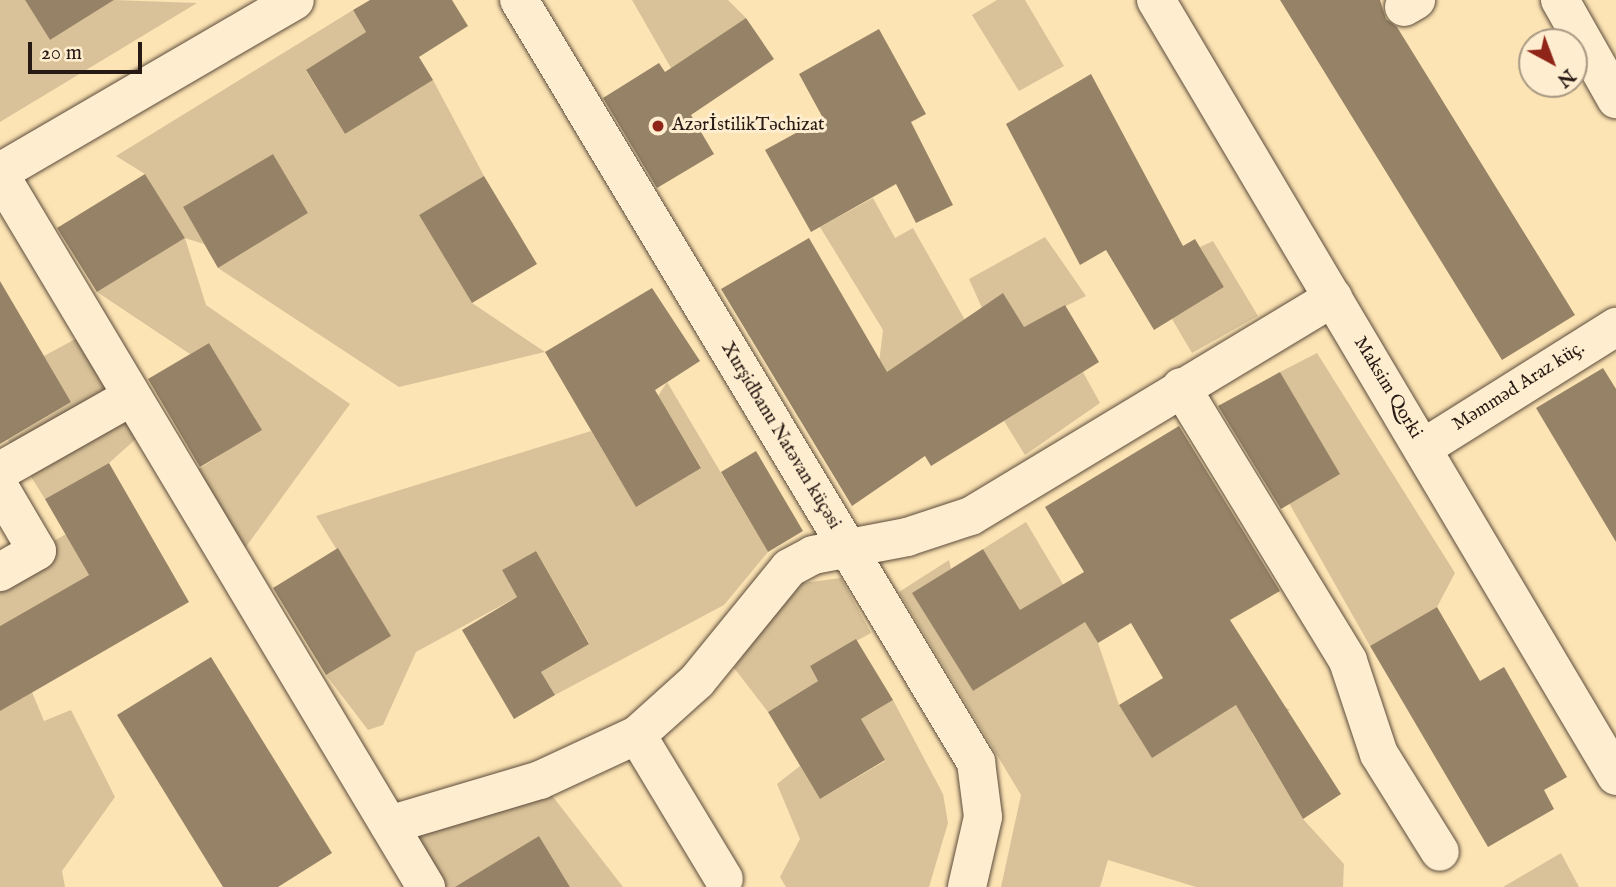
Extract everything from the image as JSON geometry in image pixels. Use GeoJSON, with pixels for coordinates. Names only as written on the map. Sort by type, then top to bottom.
{"type":"FeatureCollection","features":[{"type":"Feature","properties":{"kind":"street"},"geometry":{"type":"LineString","coordinates":[[295,0],[0,174],[130,398],[426,887]]}},
{"type":"Feature","properties":{"kind":"street","name":"Xurşidbanu Natəvan küçəsi"},"geometry":{"type":"LineString","coordinates":[[519,0],[976,762],[983,817],[967,887]]}},
{"type":"Feature","properties":{"kind":"street"},"geometry":{"type":"LineString","coordinates":[[1560,0],[1616,99]]}},
{"type":"Feature","properties":{"kind":"street","name":"Maksim Qorki"},"geometry":{"type":"LineString","coordinates":[[1168,4],[1333,298],[1616,776]]}},
{"type":"Feature","properties":{"kind":"street"},"geometry":{"type":"LineString","coordinates":[[388,825],[540,780],[637,735],[697,681],[789,569],[846,547],[907,537],[971,516],[1181,387],[1333,298]]}},
{"type":"Feature","properties":{"kind":"street","name":"Məmməd Araz küç."},"geometry":{"type":"LineString","coordinates":[[1423,448],[1616,327]]}},
{"type":"Feature","properties":{"kind":"street"},"geometry":{"type":"LineString","coordinates":[[1181,387],[1348,661],[1379,754],[1440,852]]}},
{"type":"Feature","properties":{"kind":"street"},"geometry":{"type":"LineString","coordinates":[[0,471],[130,398]]}},
{"type":"Feature","properties":{"kind":"street"},"geometry":{"type":"LineString","coordinates":[[0,488],[37,551],[0,572]]}},
{"type":"Feature","properties":{"kind":"street"},"geometry":{"type":"LineString","coordinates":[[637,735],[724,879]]}},
{"type":"Feature","properties":{"kind":"shaded area"},"geometry":{"type":"Polygon","coordinates":[[[0,0],[25,0],[50,40],[114,0],[197,3],[0,122],[0,0]]]}},
{"type":"Feature","properties":{"kind":"shaded area"},"geometry":{"type":"Polygon","coordinates":[[[632,0],[728,0],[746,18],[671,68],[632,0]]]}},
{"type":"Feature","properties":{"kind":"shaded area"},"geometry":{"type":"Polygon","coordinates":[[[997,0],[1025,0],[1064,66],[1019,91],[972,15],[997,0]]]}},
{"type":"Feature","properties":{"kind":"shaded area"},"geometry":{"type":"Polygon","coordinates":[[[353,10],[366,32],[306,71],[345,134],[433,80],[484,176],[419,215],[472,303],[545,352],[399,387],[218,268],[308,213],[273,154],[183,207],[204,244],[185,238],[145,174],[116,156],[353,10]]]}},
{"type":"Feature","properties":{"kind":"shaded area"},"geometry":{"type":"Polygon","coordinates":[[[873,198],[895,238],[913,228],[965,320],[877,379],[883,330],[820,227],[873,198]]]}},
{"type":"Feature","properties":{"kind":"shaded area"},"geometry":{"type":"Polygon","coordinates":[[[1045,237],[1086,296],[1024,327],[982,308],[969,279],[1045,237]]]}},
{"type":"Feature","properties":{"kind":"shaded area"},"geometry":{"type":"Polygon","coordinates":[[[185,238],[206,305],[350,404],[245,548],[197,470],[261,429],[209,343],[190,354],[97,292],[185,238]]]}},
{"type":"Feature","properties":{"kind":"shaded area"},"geometry":{"type":"Polygon","coordinates":[[[1213,241],[1258,316],[1192,353],[1172,319],[1224,287],[1200,247],[1213,241]]]}},
{"type":"Feature","properties":{"kind":"shaded area"},"geometry":{"type":"Polygon","coordinates":[[[90,331],[147,429],[109,463],[45,499],[8,440],[71,402],[44,356],[90,331]]]}},
{"type":"Feature","properties":{"kind":"shaded area"},"geometry":{"type":"Polygon","coordinates":[[[1317,353],[1455,573],[1437,607],[1370,646],[1289,503],[1339,474],[1280,372],[1317,353]]]}},
{"type":"Feature","properties":{"kind":"shaded area"},"geometry":{"type":"Polygon","coordinates":[[[1083,372],[1100,403],[1025,455],[1004,421],[1083,372]]]}},
{"type":"Feature","properties":{"kind":"shaded area"},"geometry":{"type":"Polygon","coordinates":[[[667,382],[768,552],[724,605],[555,695],[541,672],[589,643],[536,551],[502,570],[517,597],[416,652],[383,725],[368,730],[326,675],[390,636],[316,516],[591,431],[636,506],[701,467],[658,396],[667,382]]]}},
{"type":"Feature","properties":{"kind":"shaded area"},"geometry":{"type":"Polygon","coordinates":[[[1026,522],[1098,643],[1119,705],[1152,757],[1259,691],[1290,710],[1252,733],[1303,819],[1344,864],[1343,887],[1196,887],[1108,860],[1100,887],[1001,887],[1021,795],[899,592],[949,560],[951,569],[913,593],[973,691],[1043,648],[983,549],[1026,522]]]}},
{"type":"Feature","properties":{"kind":"shaded area"},"geometry":{"type":"Polygon","coordinates":[[[66,534],[89,575],[0,626],[0,572],[66,534]]]}},
{"type":"Feature","properties":{"kind":"shaded area"},"geometry":{"type":"Polygon","coordinates":[[[841,578],[871,633],[810,666],[818,681],[768,712],[734,668],[777,606],[803,583],[841,578]]]}},
{"type":"Feature","properties":{"kind":"shaded area"},"geometry":{"type":"Polygon","coordinates":[[[0,692],[32,692],[44,721],[71,710],[115,797],[62,871],[65,887],[0,887],[0,692]]]}},
{"type":"Feature","properties":{"kind":"shaded area"},"geometry":{"type":"Polygon","coordinates":[[[893,700],[943,794],[948,823],[929,887],[786,887],[780,877],[800,839],[777,784],[800,766],[820,799],[885,761],[861,719],[893,700]]]}},
{"type":"Feature","properties":{"kind":"shaded area"},"geometry":{"type":"Polygon","coordinates":[[[540,780],[623,887],[570,887],[539,836],[475,875],[481,887],[426,887],[389,825],[540,780]]]}},
{"type":"Feature","properties":{"kind":"shaded area"},"geometry":{"type":"Polygon","coordinates":[[[1561,853],[1579,887],[1503,887],[1561,853]]]}},
{"type":"Feature","properties":{"kind":"building"},"geometry":{"type":"Polygon","coordinates":[[[25,0],[114,0],[50,40],[25,0]]]}},
{"type":"Feature","properties":{"kind":"building"},"geometry":{"type":"Polygon","coordinates":[[[370,0],[452,0],[468,26],[419,57],[433,80],[345,134],[306,70],[366,32],[353,10],[370,0]]]}},
{"type":"Feature","properties":{"kind":"building"},"geometry":{"type":"Polygon","coordinates":[[[1280,0],[1380,0],[1386,19],[1397,27],[1575,315],[1502,360],[1280,0]]]}},
{"type":"Feature","properties":{"kind":"building"},"geometry":{"type":"Polygon","coordinates":[[[746,18],[774,59],[691,115],[714,154],[657,188],[603,98],[659,63],[665,72],[746,18]]]}},
{"type":"Feature","properties":{"kind":"building"},"geometry":{"type":"Polygon","coordinates":[[[879,29],[926,114],[911,122],[953,205],[916,223],[896,184],[811,232],[765,150],[823,118],[799,74],[879,29]]]}},
{"type":"Feature","properties":{"kind":"building"},"geometry":{"type":"Polygon","coordinates":[[[1091,74],[1183,246],[1195,239],[1224,287],[1154,330],[1106,250],[1080,265],[1006,124],[1091,74]]]}},
{"type":"Feature","properties":{"kind":"building"},"geometry":{"type":"Polygon","coordinates":[[[273,154],[308,213],[218,268],[183,207],[273,154]]]}},
{"type":"Feature","properties":{"kind":"building"},"geometry":{"type":"Polygon","coordinates":[[[145,174],[185,238],[97,292],[57,228],[145,174]]]}},
{"type":"Feature","properties":{"kind":"building"},"geometry":{"type":"Polygon","coordinates":[[[484,176],[537,264],[472,303],[419,215],[484,176]]]}},
{"type":"Feature","properties":{"kind":"building"},"geometry":{"type":"Polygon","coordinates":[[[809,238],[887,372],[1003,293],[1024,327],[1065,305],[1099,362],[931,466],[925,456],[852,506],[721,289],[809,238]]]}},
{"type":"Feature","properties":{"kind":"building"},"geometry":{"type":"Polygon","coordinates":[[[0,281],[71,402],[0,444],[0,281]]]}},
{"type":"Feature","properties":{"kind":"building"},"geometry":{"type":"Polygon","coordinates":[[[652,288],[700,361],[655,390],[701,468],[636,507],[545,352],[652,288]]]}},
{"type":"Feature","properties":{"kind":"building"},"geometry":{"type":"Polygon","coordinates":[[[209,343],[262,430],[200,467],[148,379],[209,343]]]}},
{"type":"Feature","properties":{"kind":"building"},"geometry":{"type":"Polygon","coordinates":[[[1603,368],[1616,389],[1616,542],[1536,408],[1603,368]]]}},
{"type":"Feature","properties":{"kind":"building"},"geometry":{"type":"Polygon","coordinates":[[[1280,372],[1340,474],[1281,509],[1218,406],[1280,372]]]}},
{"type":"Feature","properties":{"kind":"building"},"geometry":{"type":"Polygon","coordinates":[[[1179,426],[1280,591],[1230,620],[1341,794],[1303,819],[1236,705],[1152,758],[1119,705],[1163,678],[1131,623],[1098,643],[1085,622],[973,691],[912,593],[983,549],[1020,610],[1084,572],[1045,507],[1179,426]]]}},
{"type":"Feature","properties":{"kind":"building"},"geometry":{"type":"Polygon","coordinates":[[[756,451],[803,531],[768,552],[721,472],[756,451]]]}},
{"type":"Feature","properties":{"kind":"building"},"geometry":{"type":"Polygon","coordinates":[[[109,463],[189,602],[0,711],[0,626],[89,575],[45,499],[109,463]]]}},
{"type":"Feature","properties":{"kind":"building"},"geometry":{"type":"Polygon","coordinates":[[[338,548],[391,636],[326,675],[273,588],[338,548]]]}},
{"type":"Feature","properties":{"kind":"building"},"geometry":{"type":"Polygon","coordinates":[[[536,551],[589,644],[541,672],[555,695],[514,719],[462,630],[517,597],[502,570],[536,551]]]}},
{"type":"Feature","properties":{"kind":"building"},"geometry":{"type":"Polygon","coordinates":[[[1437,607],[1480,681],[1504,667],[1567,777],[1544,790],[1554,809],[1488,847],[1370,646],[1437,607]]]}},
{"type":"Feature","properties":{"kind":"building"},"geometry":{"type":"Polygon","coordinates":[[[856,639],[893,700],[861,719],[885,760],[820,799],[768,712],[818,681],[810,666],[856,639]]]}},
{"type":"Feature","properties":{"kind":"building"},"geometry":{"type":"Polygon","coordinates":[[[211,657],[332,853],[278,887],[223,887],[117,715],[211,657]]]}},
{"type":"Feature","properties":{"kind":"building"},"geometry":{"type":"Polygon","coordinates":[[[539,836],[570,887],[455,887],[539,836]]]}},
{"type":"Feature","properties":{"kind":"place","name":"AzərİstilikTəchizat"},"geometry":{"type":"Point","coordinates":[658,126]}}]}
